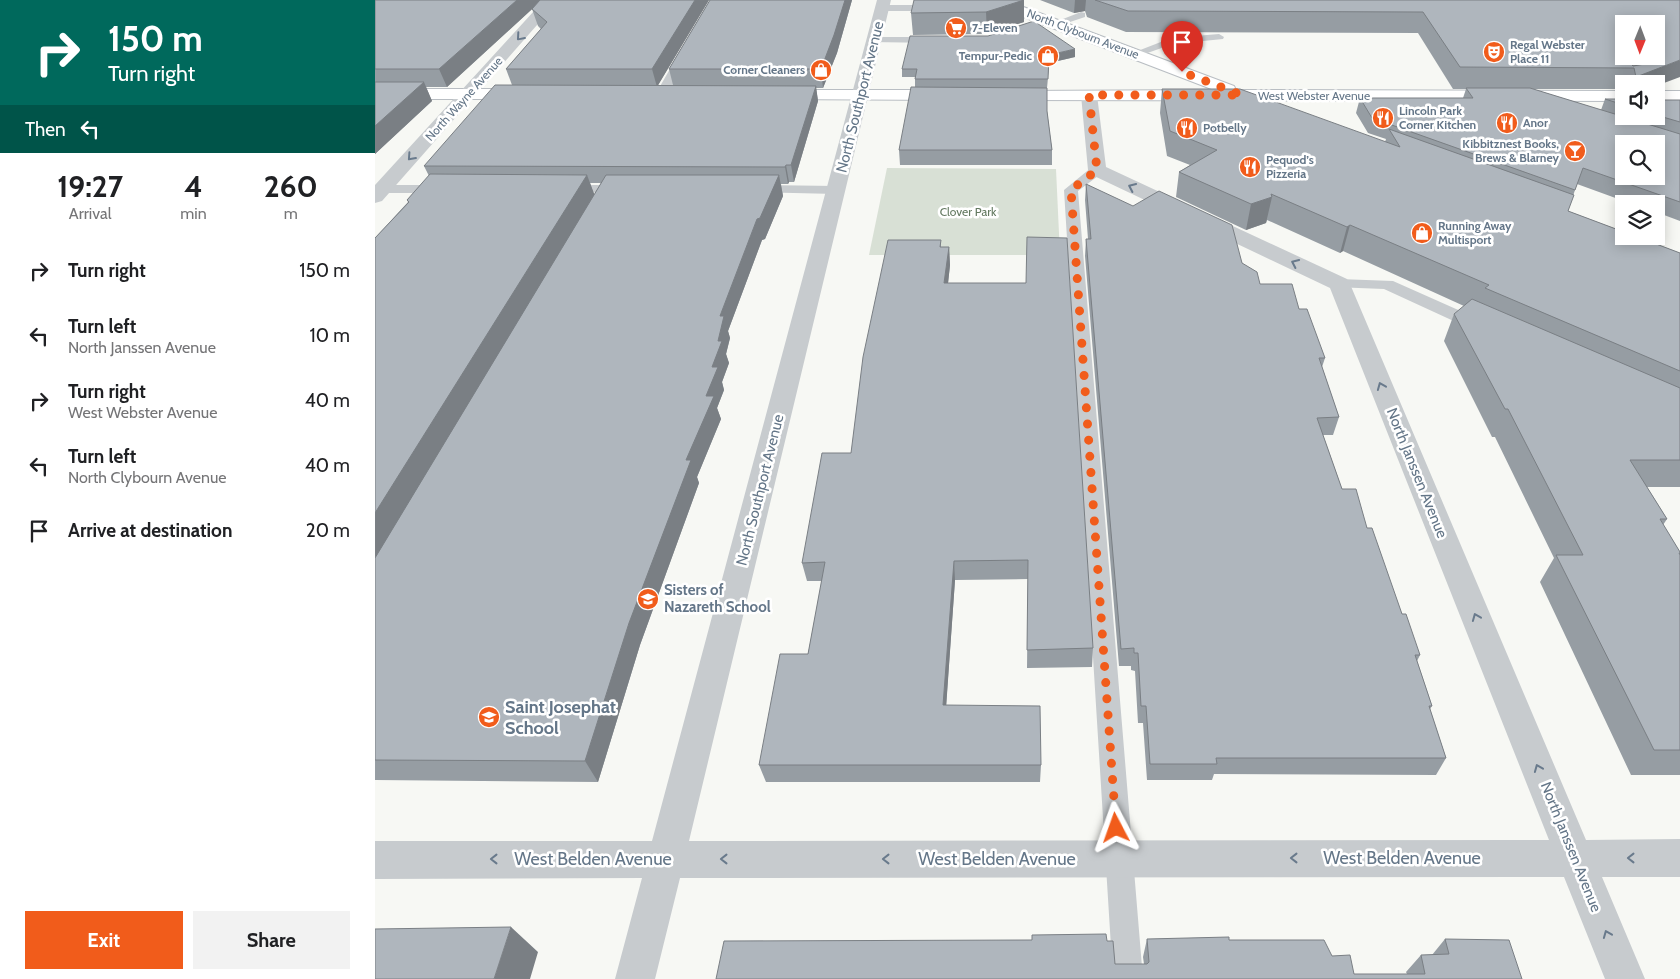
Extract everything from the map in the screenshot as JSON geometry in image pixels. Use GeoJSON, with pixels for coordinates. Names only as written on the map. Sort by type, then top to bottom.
{"type":"FeatureCollection","features":[{"type":"Feature","properties":{"kind":"street","name":"North Wayne Avenue"},"geometry":{"type":"LineString","coordinates":[[378,191],[469,94],[552,0]]}},
{"type":"Feature","properties":{"kind":"street","name":"North Clybourn Avenue"},"geometry":{"type":"LineString","coordinates":[[993,0],[1286,111]]}},
{"type":"Feature","properties":{"kind":"street","name":"North Southport Avenue"},"geometry":{"type":"LineString","coordinates":[[635,979],[883,4]]}},
{"type":"Feature","properties":{"kind":"street"},"geometry":{"type":"LineString","coordinates":[[375,94],[543,94]]}},
{"type":"Feature","properties":{"kind":"street"},"geometry":{"type":"LineString","coordinates":[[641,94],[680,95]]}},
{"type":"Feature","properties":{"kind":"street"},"geometry":{"type":"LineString","coordinates":[[758,95],[967,95]]}},
{"type":"Feature","properties":{"kind":"street","name":"West Webster Avenue"},"geometry":{"type":"LineString","coordinates":[[996,95],[1615,96]]}},
{"type":"Feature","properties":{"kind":"street"},"geometry":{"type":"LineString","coordinates":[[1089,95],[1097,170],[1339,284]]}},
{"type":"Feature","properties":{"kind":"street"},"geometry":{"type":"LineString","coordinates":[[1665,96],[1680,96]]}},
{"type":"Feature","properties":{"kind":"street","name":"North Janssen Avenue"},"geometry":{"type":"LineString","coordinates":[[1339,284],[1625,979]]}},
{"type":"Feature","properties":{"kind":"street","name":"West Belden Avenue"},"geometry":{"type":"LineString","coordinates":[[375,860],[665,858],[1680,858]]}},
{"type":"Feature","properties":{"kind":"lane"},"geometry":{"type":"LineString","coordinates":[[883,4],[942,8],[970,0]]}},
{"type":"Feature","properties":{"kind":"lane"},"geometry":{"type":"LineString","coordinates":[[1030,26],[1081,15]]}},
{"type":"Feature","properties":{"kind":"lane"},"geometry":{"type":"LineString","coordinates":[[1136,54],[1171,41],[1219,37]]}},
{"type":"Feature","properties":{"kind":"lane"},"geometry":{"type":"LineString","coordinates":[[874,40],[947,40]]}},
{"type":"Feature","properties":{"kind":"lane"},"geometry":{"type":"LineString","coordinates":[[661,95],[688,48]]}},
{"type":"Feature","properties":{"kind":"lane"},"geometry":{"type":"LineString","coordinates":[[1523,96],[1566,109]]}},
{"type":"Feature","properties":{"kind":"lane"},"geometry":{"type":"LineString","coordinates":[[1097,170],[1071,190],[1128,979]]}},
{"type":"Feature","properties":{"kind":"lane"},"geometry":{"type":"LineString","coordinates":[[378,191],[454,189]]}},
{"type":"Feature","properties":{"kind":"lane"},"geometry":{"type":"LineString","coordinates":[[550,189],[638,189]]}},
{"type":"Feature","properties":{"kind":"lane"},"geometry":{"type":"LineString","coordinates":[[598,206],[608,189]]}},
{"type":"Feature","properties":{"kind":"lane"},"geometry":{"type":"LineString","coordinates":[[737,189],[836,190]]}},
{"type":"Feature","properties":{"kind":"lane"},"geometry":{"type":"LineString","coordinates":[[1339,284],[1387,284],[1491,331]]}},
{"type":"Feature","properties":{"kind":"green space","name":"Clover Park"},"geometry":{"type":"Polygon","coordinates":[[[887,168],[1056,169],[1060,255],[869,255],[887,168]]]}},
{"type":"Feature","properties":{"kind":"building"},"geometry":{"type":"Polygon","coordinates":[[[375,0],[517,0],[439,69],[375,69],[375,0]]]}},
{"type":"Feature","properties":{"kind":"building"},"geometry":{"type":"Polygon","coordinates":[[[540,0],[695,0],[652,69],[506,69],[547,22],[532,9],[540,0]]]}},
{"type":"Feature","properties":{"kind":"building"},"geometry":{"type":"Polygon","coordinates":[[[710,0],[845,0],[821,69],[669,69],[710,0]]]}},
{"type":"Feature","properties":{"kind":"building"},"geometry":{"type":"Polygon","coordinates":[[[914,0],[1024,0],[986,12],[911,13],[914,0]]]}},
{"type":"Feature","properties":{"kind":"building"},"geometry":{"type":"Polygon","coordinates":[[[1095,0],[1680,0],[1680,60],[1641,75],[1636,75],[1634,68],[1460,67],[1423,12],[1128,11],[1095,0]]]}},
{"type":"Feature","properties":{"kind":"building"},"geometry":{"type":"Polygon","coordinates":[[[1034,21],[1075,49],[1049,55],[1048,79],[915,79],[917,69],[902,69],[910,36],[988,36],[1034,21]]]}},
{"type":"Feature","properties":{"kind":"building"},"geometry":{"type":"Polygon","coordinates":[[[375,82],[424,82],[375,126],[375,82]]]}},
{"type":"Feature","properties":{"kind":"building"},"geometry":{"type":"Polygon","coordinates":[[[495,85],[816,86],[791,165],[786,165],[785,167],[424,166],[495,85]]]}},
{"type":"Feature","properties":{"kind":"building"},"geometry":{"type":"Polygon","coordinates":[[[911,87],[1047,88],[1047,111],[1052,150],[899,150],[911,87]]]}},
{"type":"Feature","properties":{"kind":"building"},"geometry":{"type":"Polygon","coordinates":[[[1466,88],[1530,88],[1615,114],[1615,125],[1651,125],[1680,134],[1680,202],[1665,197],[1665,195],[1632,185],[1665,185],[1665,135],[1615,135],[1615,179],[1583,168],[1575,190],[1372,118],[1360,98],[1473,98],[1466,88]]]}},
{"type":"Feature","properties":{"kind":"building"},"geometry":{"type":"Polygon","coordinates":[[[1162,89],[1240,89],[1400,147],[1389,129],[1574,195],[1568,211],[1615,229],[1615,245],[1659,245],[1680,253],[1680,371],[1485,288],[1489,285],[1350,225],[1347,227],[1271,194],[1272,197],[1251,204],[1179,172],[1217,150],[1170,131],[1162,89]]]}},
{"type":"Feature","properties":{"kind":"building"},"geometry":{"type":"Polygon","coordinates":[[[1605,99],[1615,99],[1615,102],[1605,99]]]}},
{"type":"Feature","properties":{"kind":"building"},"geometry":{"type":"Polygon","coordinates":[[[1665,100],[1680,100],[1680,122],[1665,118],[1665,100]]]}},
{"type":"Feature","properties":{"kind":"building"},"geometry":{"type":"Polygon","coordinates":[[[430,174],[587,175],[375,513],[375,238],[409,202],[407,200],[430,174]]]}},
{"type":"Feature","properties":{"kind":"building"},"geometry":{"type":"Polygon","coordinates":[[[606,175],[779,175],[760,218],[757,219],[720,316],[724,316],[718,341],[722,341],[712,367],[718,367],[706,396],[714,396],[686,460],[691,460],[629,623],[585,761],[375,760],[375,558],[606,175]]]}},
{"type":"Feature","properties":{"kind":"building"},"geometry":{"type":"Polygon","coordinates":[[[1086,184],[1133,206],[1159,191],[1232,225],[1242,263],[1257,272],[1260,284],[1292,284],[1299,309],[1307,309],[1325,358],[1319,358],[1339,417],[1317,418],[1342,489],[1356,489],[1367,528],[1372,528],[1402,614],[1406,614],[1420,655],[1415,655],[1432,706],[1429,706],[1446,758],[1216,758],[1217,764],[1150,764],[1146,706],[1141,706],[1138,653],[1134,653],[1134,648],[1121,649],[1086,239],[1091,239],[1086,184]]]}},
{"type":"Feature","properties":{"kind":"building"},"geometry":{"type":"Polygon","coordinates":[[[1027,237],[1067,238],[1093,648],[1027,650],[1028,560],[954,561],[943,705],[1040,706],[1041,765],[759,765],[780,654],[808,654],[825,562],[802,563],[822,453],[851,453],[863,357],[888,240],[941,240],[940,247],[949,247],[944,283],[1026,283],[1027,237]]]}},
{"type":"Feature","properties":{"kind":"building"},"geometry":{"type":"Polygon","coordinates":[[[1472,299],[1680,388],[1680,460],[1630,460],[1667,519],[1660,519],[1680,552],[1680,750],[1654,750],[1556,555],[1583,555],[1508,409],[1505,409],[1454,314],[1472,299]]]}},
{"type":"Feature","properties":{"kind":"building"},"geometry":{"type":"Polygon","coordinates":[[[511,927],[494,979],[375,979],[375,929],[511,927]]]}},
{"type":"Feature","properties":{"kind":"building"},"geometry":{"type":"Polygon","coordinates":[[[1106,934],[1107,941],[1113,941],[1115,964],[1147,964],[1149,962],[1147,939],[1229,937],[1229,940],[1324,940],[1332,956],[1350,955],[1354,974],[1425,974],[1421,955],[1449,954],[1445,939],[1509,940],[1522,979],[716,979],[724,941],[1032,940],[1032,935],[1106,934]]]}},
{"type":"Feature","properties":{"kind":"place","name":"7-Eleven"},"geometry":{"type":"Point","coordinates":[956,28]}},
{"type":"Feature","properties":{"kind":"place","name":"Regal Webster Place 11"},"geometry":{"type":"Point","coordinates":[1494,52]}},
{"type":"Feature","properties":{"kind":"place","name":"Tempur-Pedic"},"geometry":{"type":"Point","coordinates":[1048,56]}},
{"type":"Feature","properties":{"kind":"place","name":"Corner Cleaners"},"geometry":{"type":"Point","coordinates":[821,70]}},
{"type":"Feature","properties":{"kind":"place","name":"Lincoln Park Corner Kitchen"},"geometry":{"type":"Point","coordinates":[1383,118]}},
{"type":"Feature","properties":{"kind":"place","name":"Anor"},"geometry":{"type":"Point","coordinates":[1507,123]}},
{"type":"Feature","properties":{"kind":"place","name":"Potbelly"},"geometry":{"type":"Point","coordinates":[1187,128]}},
{"type":"Feature","properties":{"kind":"place","name":"Kibbitznest Books, Brews & Blarney"},"geometry":{"type":"Point","coordinates":[1575,151]}},
{"type":"Feature","properties":{"kind":"place","name":"Pequod’s Pizzeria"},"geometry":{"type":"Point","coordinates":[1250,167]}},
{"type":"Feature","properties":{"kind":"place","name":"Running Away Multisport"},"geometry":{"type":"Point","coordinates":[1422,233]}},
{"type":"Feature","properties":{"kind":"place","name":"Sisters of Nazareth School"},"geometry":{"type":"Point","coordinates":[648,599]}},
{"type":"Feature","properties":{"kind":"place","name":"Saint Josephat School"},"geometry":{"type":"Point","coordinates":[489,717]}},
{"type":"Feature","properties":{"kind":"route"},"geometry":{"type":"LineString","coordinates":[[1116,828],[1071,190],[1097,170],[1089,95],[1242,95],[1182,72]]}}]}
